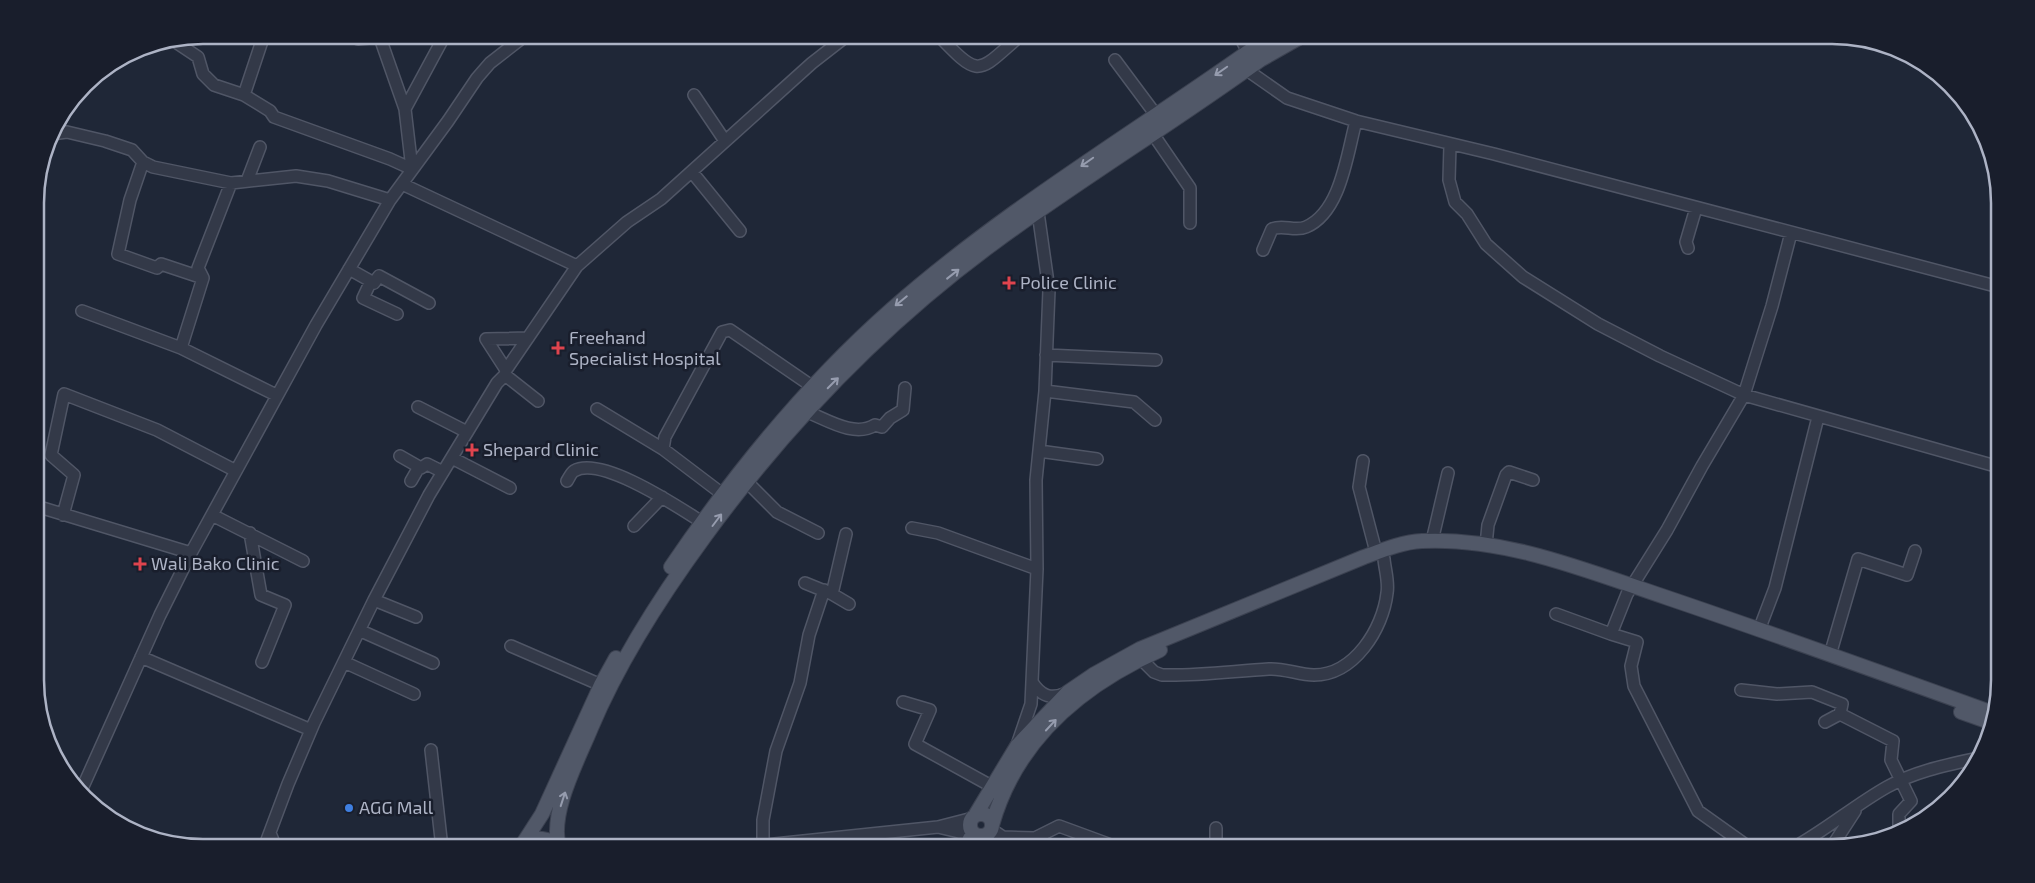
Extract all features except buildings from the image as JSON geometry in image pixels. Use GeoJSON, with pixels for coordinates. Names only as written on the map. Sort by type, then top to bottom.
{"type":"FeatureCollection","features":[{"type":"Feature","properties":{"kind":"main road"},"geometry":{"type":"LineString","coordinates":[[558,839],[556,832],[566,791],[597,715],[618,673],[670,583],[746,481],[805,411],[920,301],[994,243],[1037,205],[1156,115],[1262,44]]}},
{"type":"Feature","properties":{"kind":"main road"},"geometry":{"type":"LineString","coordinates":[[526,839],[542,814],[600,685],[655,591],[721,494],[813,387],[893,308],[982,235],[1037,205],[1153,134],[1246,70],[1289,44]]}},
{"type":"Feature","properties":{"kind":"main road"},"geometry":{"type":"LineString","coordinates":[[971,839],[1028,749],[1080,696],[1097,683],[1141,659],[1407,543],[1432,541],[1486,545],[1518,551],[1986,721]]}},
{"type":"Feature","properties":{"kind":"main road"},"geometry":{"type":"LineString","coordinates":[[978,839],[980,826],[993,788],[1017,746],[1068,692],[1108,666],[1140,649],[1380,556],[1426,550],[1468,552],[1517,560],[1630,591],[1760,630],[1988,711]]}},
{"type":"Feature","properties":{"kind":"street"},"geometry":{"type":"LineString","coordinates":[[244,95],[261,44]]}},
{"type":"Feature","properties":{"kind":"street"},"geometry":{"type":"LineString","coordinates":[[382,44],[405,109],[412,170]]}},
{"type":"Feature","properties":{"kind":"street"},"geometry":{"type":"LineString","coordinates":[[405,109],[440,44]]}},
{"type":"Feature","properties":{"kind":"street"},"geometry":{"type":"LineString","coordinates":[[83,784],[191,553],[276,395],[349,269],[390,200],[477,78],[490,63],[514,44]]}},
{"type":"Feature","properties":{"kind":"street"},"geometry":{"type":"LineString","coordinates":[[268,839],[311,730],[361,631],[374,600],[443,472],[497,383],[577,266],[627,222],[661,199],[812,63],[836,44]]}},
{"type":"Feature","properties":{"kind":"street"},"geometry":{"type":"LineString","coordinates":[[947,44],[965,63],[979,67],[990,62],[1011,44]]}},
{"type":"Feature","properties":{"kind":"street"},"geometry":{"type":"LineString","coordinates":[[1244,44],[1248,52]]}},
{"type":"Feature","properties":{"kind":"street"},"geometry":{"type":"LineString","coordinates":[[181,46],[198,57],[203,74],[214,85],[244,95],[270,110],[274,117],[390,159],[412,170]]}},
{"type":"Feature","properties":{"kind":"street"},"geometry":{"type":"LineString","coordinates":[[1115,60],[1156,115]]}},
{"type":"Feature","properties":{"kind":"street"},"geometry":{"type":"LineString","coordinates":[[1246,70],[1287,98],[1356,121],[1494,154],[1991,285]]}},
{"type":"Feature","properties":{"kind":"street"},"geometry":{"type":"LineString","coordinates":[[694,95],[725,141]]}},
{"type":"Feature","properties":{"kind":"street"},"geometry":{"type":"LineString","coordinates":[[1262,250],[1272,229],[1277,227],[1302,229],[1309,226],[1318,219],[1336,198],[1356,121]]}},
{"type":"Feature","properties":{"kind":"street"},"geometry":{"type":"LineString","coordinates":[[60,133],[67,132],[105,140],[132,150],[143,162],[153,167],[231,183],[296,176],[328,181],[390,200]]}},
{"type":"Feature","properties":{"kind":"street"},"geometry":{"type":"LineString","coordinates":[[1153,134],[1190,188],[1190,223]]}},
{"type":"Feature","properties":{"kind":"street"},"geometry":{"type":"LineString","coordinates":[[1450,145],[1449,180],[1455,202],[1467,214],[1486,244],[1523,277],[1598,324],[1660,356],[1744,395],[1991,465]]}},
{"type":"Feature","properties":{"kind":"street"},"geometry":{"type":"LineString","coordinates":[[247,181],[260,147]]}},
{"type":"Feature","properties":{"kind":"street"},"geometry":{"type":"LineString","coordinates":[[143,162],[130,200],[118,254],[157,268],[161,264],[203,278]]}},
{"type":"Feature","properties":{"kind":"street"},"geometry":{"type":"LineString","coordinates":[[692,172],[740,231]]}},
{"type":"Feature","properties":{"kind":"street"},"geometry":{"type":"LineString","coordinates":[[181,348],[203,278],[198,268],[231,183]]}},
{"type":"Feature","properties":{"kind":"street"},"geometry":{"type":"LineString","coordinates":[[402,184],[577,266]]}},
{"type":"Feature","properties":{"kind":"street"},"geometry":{"type":"LineString","coordinates":[[1017,746],[1030,709],[1032,682],[1037,570],[1036,480],[1045,391],[1049,290],[1037,205]]}},
{"type":"Feature","properties":{"kind":"street"},"geometry":{"type":"LineString","coordinates":[[1688,248],[1686,242],[1696,208]]}},
{"type":"Feature","properties":{"kind":"street"},"geometry":{"type":"LineString","coordinates":[[1611,634],[1630,591],[1732,412],[1744,395],[1772,306],[1791,233]]}},
{"type":"Feature","properties":{"kind":"street"},"geometry":{"type":"LineString","coordinates":[[349,269],[374,283],[379,276],[429,303]]}},
{"type":"Feature","properties":{"kind":"street"},"geometry":{"type":"LineString","coordinates":[[371,281],[363,298],[397,314]]}},
{"type":"Feature","properties":{"kind":"street"},"geometry":{"type":"LineString","coordinates":[[82,311],[181,348],[276,395]]}},
{"type":"Feature","properties":{"kind":"street"},"geometry":{"type":"LineString","coordinates":[[663,449],[665,437],[722,332],[730,330],[813,387]]}},
{"type":"Feature","properties":{"kind":"street"},"geometry":{"type":"LineString","coordinates":[[528,338],[486,339],[505,373],[538,401]]}},
{"type":"Feature","properties":{"kind":"street"},"geometry":{"type":"LineString","coordinates":[[1046,354],[1156,360]]}},
{"type":"Feature","properties":{"kind":"street"},"geometry":{"type":"LineString","coordinates":[[805,411],[858,431],[875,425],[882,427],[890,418],[903,410],[905,388]]}},
{"type":"Feature","properties":{"kind":"street"},"geometry":{"type":"LineString","coordinates":[[1045,391],[1134,402],[1155,420]]}},
{"type":"Feature","properties":{"kind":"street"},"geometry":{"type":"LineString","coordinates":[[63,515],[74,475],[50,455],[64,394],[157,430],[236,471]]}},
{"type":"Feature","properties":{"kind":"street"},"geometry":{"type":"LineString","coordinates":[[418,407],[467,432]]}},
{"type":"Feature","properties":{"kind":"street"},"geometry":{"type":"LineString","coordinates":[[597,409],[663,449],[721,494]]}},
{"type":"Feature","properties":{"kind":"street"},"geometry":{"type":"LineString","coordinates":[[1760,630],[1775,588],[1818,417]]}},
{"type":"Feature","properties":{"kind":"street"},"geometry":{"type":"LineString","coordinates":[[1039,451],[1097,459]]}},
{"type":"Feature","properties":{"kind":"street"},"geometry":{"type":"LineString","coordinates":[[400,456],[419,467]]}},
{"type":"Feature","properties":{"kind":"street"},"geometry":{"type":"LineString","coordinates":[[452,458],[510,488]]}},
{"type":"Feature","properties":{"kind":"street"},"geometry":{"type":"LineString","coordinates":[[1141,659],[1154,672],[1162,675],[1272,668],[1315,675],[1340,670],[1358,655],[1382,614],[1388,593],[1380,556],[1359,487],[1364,462]]}},
{"type":"Feature","properties":{"kind":"street"},"geometry":{"type":"LineString","coordinates":[[411,481],[419,467],[427,464],[443,472]]}},
{"type":"Feature","properties":{"kind":"street"},"geometry":{"type":"LineString","coordinates":[[567,481],[573,472],[583,469],[600,471],[636,481],[702,522]]}},
{"type":"Feature","properties":{"kind":"street"},"geometry":{"type":"LineString","coordinates":[[1486,545],[1488,525],[1506,474],[1509,472],[1533,480]]}},
{"type":"Feature","properties":{"kind":"street"},"geometry":{"type":"LineString","coordinates":[[1432,541],[1448,473]]}},
{"type":"Feature","properties":{"kind":"street"},"geometry":{"type":"LineString","coordinates":[[746,481],[777,512],[818,533]]}},
{"type":"Feature","properties":{"kind":"street"},"geometry":{"type":"LineString","coordinates":[[634,526],[662,497]]}},
{"type":"Feature","properties":{"kind":"street"},"geometry":{"type":"LineString","coordinates":[[44,509],[191,553]]}},
{"type":"Feature","properties":{"kind":"street"},"geometry":{"type":"LineString","coordinates":[[212,515],[303,561]]}},
{"type":"Feature","properties":{"kind":"street"},"geometry":{"type":"LineString","coordinates":[[912,528],[938,533],[1037,570]]}},
{"type":"Feature","properties":{"kind":"street"},"geometry":{"type":"LineString","coordinates":[[250,533],[262,595],[285,605],[262,662]]}},
{"type":"Feature","properties":{"kind":"street"},"geometry":{"type":"LineString","coordinates":[[763,839],[762,820],[776,751],[800,683],[809,635],[828,592],[846,534]]}},
{"type":"Feature","properties":{"kind":"street"},"geometry":{"type":"LineString","coordinates":[[1830,655],[1858,559],[1907,574],[1915,551]]}},
{"type":"Feature","properties":{"kind":"street"},"geometry":{"type":"LineString","coordinates":[[805,584],[828,592],[849,604]]}},
{"type":"Feature","properties":{"kind":"street"},"geometry":{"type":"LineString","coordinates":[[374,600],[416,617]]}},
{"type":"Feature","properties":{"kind":"street"},"geometry":{"type":"LineString","coordinates":[[1556,614],[1637,642],[1631,666],[1634,686],[1698,811],[1737,839]]}},
{"type":"Feature","properties":{"kind":"street"},"geometry":{"type":"LineString","coordinates":[[361,631],[433,663]]}},
{"type":"Feature","properties":{"kind":"street"},"geometry":{"type":"LineString","coordinates":[[511,646],[600,685]]}},
{"type":"Feature","properties":{"kind":"street"},"geometry":{"type":"LineString","coordinates":[[141,657],[311,730]]}},
{"type":"Feature","properties":{"kind":"street"},"geometry":{"type":"LineString","coordinates":[[344,662],[414,694]]}},
{"type":"Feature","properties":{"kind":"street"},"geometry":{"type":"LineString","coordinates":[[1032,682],[1039,691],[1049,697],[1056,697],[1068,692]]}},
{"type":"Feature","properties":{"kind":"street"},"geometry":{"type":"LineString","coordinates":[[1741,690],[1777,694],[1812,692],[1842,704],[1840,714],[1826,722]]}},
{"type":"Feature","properties":{"kind":"street"},"geometry":{"type":"LineString","coordinates":[[904,702],[930,710],[915,744],[993,788]]}},
{"type":"Feature","properties":{"kind":"street"},"geometry":{"type":"LineString","coordinates":[[1840,714],[1893,741],[1891,760],[1900,782],[1911,801],[1899,814],[1899,825]]}},
{"type":"Feature","properties":{"kind":"street"},"geometry":{"type":"LineString","coordinates":[[431,750],[441,839]]}},
{"type":"Feature","properties":{"kind":"street"},"geometry":{"type":"LineString","coordinates":[[1809,839],[1889,786],[1928,769],[1970,760]]}},
{"type":"Feature","properties":{"kind":"street"},"geometry":{"type":"LineString","coordinates":[[1837,839],[1858,806]]}},
{"type":"Feature","properties":{"kind":"street"},"geometry":{"type":"LineString","coordinates":[[847,839],[938,827],[959,832],[980,826],[1000,839]]}},
{"type":"Feature","properties":{"kind":"street"},"geometry":{"type":"LineString","coordinates":[[1028,839],[1035,838],[1058,826],[1094,839]]}},
{"type":"Feature","properties":{"kind":"street"},"geometry":{"type":"LineString","coordinates":[[1216,828],[1216,839]]}},
{"type":"Feature","properties":{"kind":"street"},"geometry":{"type":"LineString","coordinates":[[270,833],[272,839]]}},
{"type":"Feature","properties":{"kind":"place","name":"Police Clinic"},"geometry":{"type":"Point","coordinates":[1009,283]}},
{"type":"Feature","properties":{"kind":"place","name":"Freehand Specialist Hospital"},"geometry":{"type":"Point","coordinates":[558,348]}},
{"type":"Feature","properties":{"kind":"place","name":"Shepard Clinic"},"geometry":{"type":"Point","coordinates":[472,450]}},
{"type":"Feature","properties":{"kind":"place","name":"Wali Bako Clinic"},"geometry":{"type":"Point","coordinates":[140,564]}},
{"type":"Feature","properties":{"kind":"place","name":"AGG Mall"},"geometry":{"type":"Point","coordinates":[349,808]}}]}
